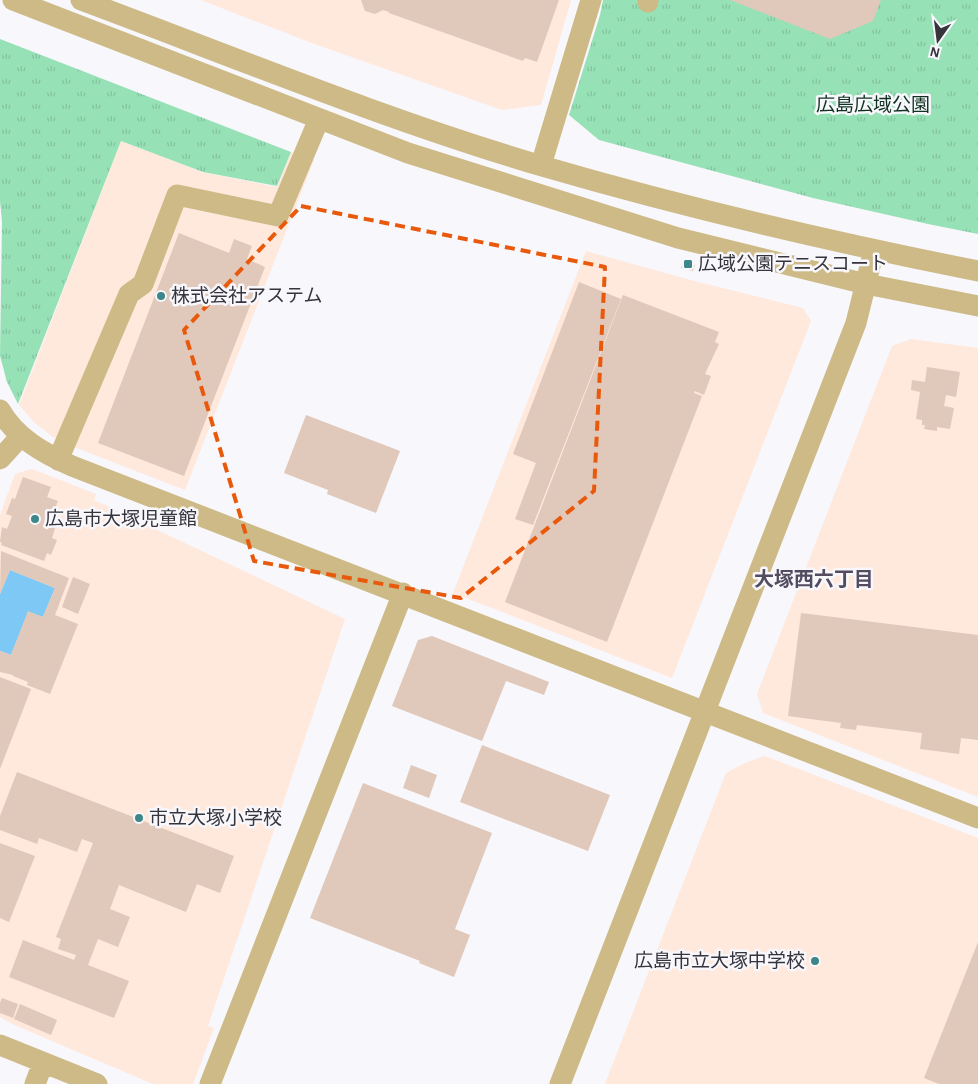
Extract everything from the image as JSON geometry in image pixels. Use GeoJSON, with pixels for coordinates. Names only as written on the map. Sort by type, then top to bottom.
{"type":"FeatureCollection","features":[{"type":"Feature","properties":{"kind":"street"},"geometry":{"type":"LineString","coordinates":[[12,0],[408,153],[678,238],[866,284],[978,306]]}},
{"type":"Feature","properties":{"kind":"street"},"geometry":{"type":"LineString","coordinates":[[81,0],[398,120],[541,166],[713,212],[874,250],[978,271]]}},
{"type":"Feature","properties":{"kind":"street"},"geometry":{"type":"LineString","coordinates":[[541,166],[591,0]]}},
{"type":"Feature","properties":{"kind":"street"},"geometry":{"type":"LineString","coordinates":[[58,460],[129,294],[143,284],[177,196],[278,216],[318,119]]}},
{"type":"Feature","properties":{"kind":"street"},"geometry":{"type":"LineString","coordinates":[[560,1084],[856,323],[874,250]]}},
{"type":"Feature","properties":{"kind":"street"},"geometry":{"type":"LineString","coordinates":[[0,410],[21,436],[36,448],[58,460],[978,818]]}},
{"type":"Feature","properties":{"kind":"street"},"geometry":{"type":"LineString","coordinates":[[0,459],[21,436]]}},
{"type":"Feature","properties":{"kind":"street"},"geometry":{"type":"LineString","coordinates":[[210,1084],[403,593]]}},
{"type":"Feature","properties":{"kind":"street"},"geometry":{"type":"LineString","coordinates":[[0,1045],[98,1084]]}},
{"type":"Feature","properties":{"kind":"street"},"geometry":{"type":"LineString","coordinates":[[35,1084],[43,1063]]}},
{"type":"Feature","properties":{"kind":"highlighted area"},"geometry":{"type":"Polygon","coordinates":[[[301,206],[605,267],[594,491],[461,598],[254,561],[184,330],[301,206]]]}},
{"type":"Feature","properties":{"kind":"shaded area"},"geometry":{"type":"Polygon","coordinates":[[[201,0],[571,0],[541,105],[502,110],[309,42],[201,0]]]}},
{"type":"Feature","properties":{"kind":"shaded area","name":"株式会社アステム"},"geometry":{"type":"Polygon","coordinates":[[[121,141],[202,172],[277,187],[291,152],[314,160],[185,490],[53,437],[34,422],[19,405],[121,141]]]}},
{"type":"Feature","properties":{"kind":"shaded area"},"geometry":{"type":"Polygon","coordinates":[[[586,251],[694,281],[803,308],[811,321],[672,678],[453,593],[586,251]]]}},
{"type":"Feature","properties":{"kind":"shaded area"},"geometry":{"type":"Polygon","coordinates":[[[911,339],[978,348],[978,797],[763,713],[757,694],[892,346],[911,339]]]}},
{"type":"Feature","properties":{"kind":"shaded area","name":"市立大塚小学校"},"geometry":{"type":"Polygon","coordinates":[[[32,469],[96,494],[94,500],[345,619],[208,1026],[214,1028],[193,1084],[153,1084],[12,1024],[0,1017],[0,515],[15,474],[32,469]]]}},
{"type":"Feature","properties":{"kind":"shaded area","name":"広島市立大塚中学校"},"geometry":{"type":"Polygon","coordinates":[[[765,756],[978,838],[978,1084],[605,1084],[726,773],[745,763],[765,756]]]}},
{"type":"Feature","properties":{"kind":"green space","name":"広島広域公園"},"geometry":{"type":"Polygon","coordinates":[[[603,0],[978,0],[978,234],[813,198],[599,140],[569,115],[603,0]]]}},
{"type":"Feature","properties":{"kind":"green space"},"geometry":{"type":"Polygon","coordinates":[[[0,39],[291,152],[277,186],[203,172],[121,141],[18,404],[7,382],[0,356],[2,222],[0,201],[0,39]]]}},
{"type":"Feature","properties":{"kind":"water"},"geometry":{"type":"Polygon","coordinates":[[[10,570],[55,588],[43,617],[28,612],[11,655],[0,651],[0,594],[10,570]]]}},
{"type":"Feature","properties":{"kind":"building"},"geometry":{"type":"Polygon","coordinates":[[[361,0],[559,0],[537,62],[525,58],[523,61],[383,10],[375,14],[365,11],[361,0]]]}},
{"type":"Feature","properties":{"kind":"building"},"geometry":{"type":"Polygon","coordinates":[[[730,0],[881,0],[873,21],[830,39],[730,0]]]}},
{"type":"Feature","properties":{"kind":"building"},"geometry":{"type":"Polygon","coordinates":[[[179,233],[229,253],[234,239],[252,246],[247,259],[265,267],[184,476],[98,443],[179,233]]]}},
{"type":"Feature","properties":{"kind":"building"},"geometry":{"type":"Polygon","coordinates":[[[683,262],[695,265],[693,271],[681,268],[683,262]]]}},
{"type":"Feature","properties":{"kind":"building"},"geometry":{"type":"Polygon","coordinates":[[[579,282],[621,299],[533,525],[515,519],[536,463],[513,454],[579,282]]]}},
{"type":"Feature","properties":{"kind":"building"},"geometry":{"type":"Polygon","coordinates":[[[623,295],[719,332],[715,342],[719,344],[705,374],[711,376],[704,395],[695,391],[694,393],[702,396],[607,642],[505,602],[623,295]]]}},
{"type":"Feature","properties":{"kind":"building"},"geometry":{"type":"Polygon","coordinates":[[[927,367],[960,372],[956,397],[946,395],[944,406],[954,408],[950,429],[937,427],[937,431],[924,429],[925,425],[922,425],[922,420],[916,419],[920,392],[911,390],[912,380],[925,382],[927,367]]]}},
{"type":"Feature","properties":{"kind":"building"},"geometry":{"type":"Polygon","coordinates":[[[306,415],[400,451],[376,513],[327,494],[328,490],[284,473],[306,415]]]}},
{"type":"Feature","properties":{"kind":"building"},"geometry":{"type":"Polygon","coordinates":[[[23,477],[51,487],[47,497],[58,501],[52,516],[58,518],[52,538],[57,540],[51,555],[47,553],[44,561],[1,545],[2,543],[0,542],[2,527],[7,529],[12,516],[6,514],[12,498],[15,499],[23,477]]]}},
{"type":"Feature","properties":{"kind":"building"},"geometry":{"type":"Polygon","coordinates":[[[1,551],[69,578],[55,615],[78,624],[50,694],[27,685],[28,682],[13,675],[0,672],[0,651],[11,655],[28,611],[43,617],[55,588],[10,570],[0,594],[1,551]]]}},
{"type":"Feature","properties":{"kind":"building"},"geometry":{"type":"Polygon","coordinates":[[[73,577],[90,584],[78,614],[62,607],[73,577]]]}},
{"type":"Feature","properties":{"kind":"building"},"geometry":{"type":"Polygon","coordinates":[[[801,613],[978,635],[978,740],[961,738],[959,754],[920,749],[922,733],[857,725],[856,730],[840,728],[841,723],[788,716],[801,613]]]}},
{"type":"Feature","properties":{"kind":"building"},"geometry":{"type":"Polygon","coordinates":[[[432,636],[549,682],[544,695],[506,681],[482,741],[392,706],[418,640],[432,636]]]}},
{"type":"Feature","properties":{"kind":"building"},"geometry":{"type":"Polygon","coordinates":[[[0,677],[31,689],[0,769],[0,677]]]}},
{"type":"Feature","properties":{"kind":"building"},"geometry":{"type":"Polygon","coordinates":[[[482,745],[610,795],[588,851],[460,802],[482,745]]]}},
{"type":"Feature","properties":{"kind":"building"},"geometry":{"type":"Polygon","coordinates":[[[411,765],[437,775],[429,798],[403,788],[411,765]]]}},
{"type":"Feature","properties":{"kind":"building"},"geometry":{"type":"Polygon","coordinates":[[[17,772],[234,856],[220,893],[197,884],[186,912],[119,885],[110,909],[130,917],[118,947],[98,939],[88,965],[129,981],[114,1018],[9,977],[23,940],[74,960],[76,955],[58,949],[61,939],[56,937],[93,843],[82,839],[77,852],[39,838],[37,844],[0,830],[0,816],[17,772]]]}},
{"type":"Feature","properties":{"kind":"building"},"geometry":{"type":"Polygon","coordinates":[[[363,783],[492,833],[455,929],[470,935],[454,977],[419,963],[420,961],[310,918],[363,783]]]}},
{"type":"Feature","properties":{"kind":"building"},"geometry":{"type":"Polygon","coordinates":[[[0,843],[35,856],[9,922],[0,918],[0,843]]]}},
{"type":"Feature","properties":{"kind":"building"},"geometry":{"type":"Polygon","coordinates":[[[978,942],[978,1084],[939,1084],[924,1078],[978,942]]]}},
{"type":"Feature","properties":{"kind":"building"},"geometry":{"type":"Polygon","coordinates":[[[2,998],[18,1004],[13,1018],[0,1013],[2,998]]]}},
{"type":"Feature","properties":{"kind":"building"},"geometry":{"type":"Polygon","coordinates":[[[20,1004],[57,1020],[51,1035],[14,1019],[20,1004]]]}},
{"type":"Feature","properties":{"kind":"place","name":"広域公園テニスコート"},"geometry":{"type":"Point","coordinates":[688,264]}},
{"type":"Feature","properties":{"kind":"place","name":"株式会社アステム"},"geometry":{"type":"Point","coordinates":[161,296]}},
{"type":"Feature","properties":{"kind":"place","name":"広島市大塚児童館"},"geometry":{"type":"Point","coordinates":[35,519]}},
{"type":"Feature","properties":{"kind":"place","name":"市立大塚小学校"},"geometry":{"type":"Point","coordinates":[139,818]}},
{"type":"Feature","properties":{"kind":"place","name":"広島市立大塚中学校"},"geometry":{"type":"Point","coordinates":[815,961]}},
{"type":"Feature","properties":{"kind":"district","name":"大塚西六丁目"},"geometry":{"type":"Point","coordinates":[814,580]}}]}
